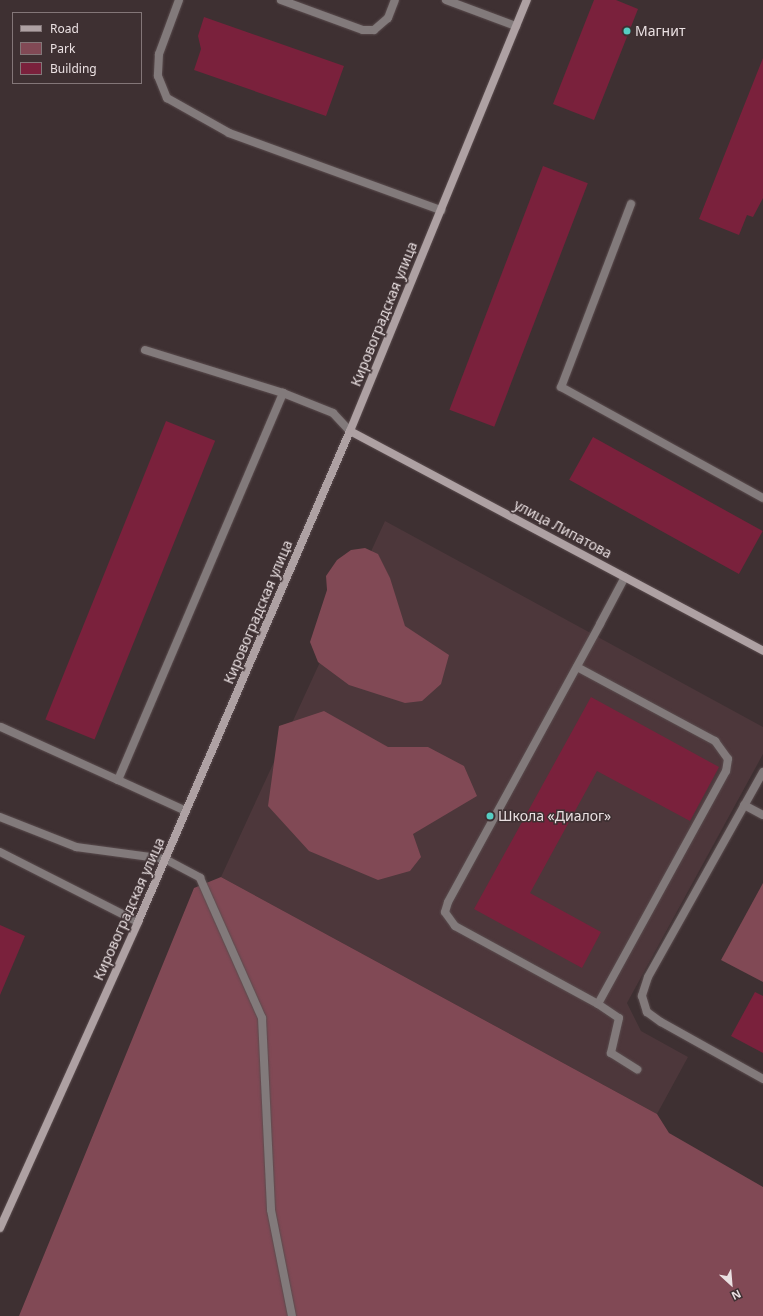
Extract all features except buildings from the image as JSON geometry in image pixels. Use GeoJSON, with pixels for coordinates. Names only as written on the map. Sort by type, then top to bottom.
{"type":"FeatureCollection","features":[{"type":"Feature","properties":{"kind":"street","name":"Кировоградская улица"},"geometry":{"type":"LineString","coordinates":[[0,1228],[138,922],[350,431],[527,0]]}},
{"type":"Feature","properties":{"kind":"street","name":"улица Липатова"},"geometry":{"type":"LineString","coordinates":[[350,431],[763,651]]}},
{"type":"Feature","properties":{"kind":"lane"},"geometry":{"type":"LineString","coordinates":[[179,0],[160,54],[158,76],[167,98],[229,132],[441,210]]}},
{"type":"Feature","properties":{"kind":"lane"},"geometry":{"type":"LineString","coordinates":[[281,0],[362,30],[374,30],[388,18],[395,0]]}},
{"type":"Feature","properties":{"kind":"lane"},"geometry":{"type":"LineString","coordinates":[[446,0],[516,26]]}},
{"type":"Feature","properties":{"kind":"lane"},"geometry":{"type":"LineString","coordinates":[[631,204],[561,387],[763,498]]}},
{"type":"Feature","properties":{"kind":"lane"},"geometry":{"type":"LineString","coordinates":[[145,350],[283,393],[333,413],[350,431]]}},
{"type":"Feature","properties":{"kind":"lane"},"geometry":{"type":"LineString","coordinates":[[118,780],[283,393]]}},
{"type":"Feature","properties":{"kind":"lane"},"geometry":{"type":"LineString","coordinates":[[626,577],[445,912],[456,926],[598,1004],[619,1018],[611,1053],[637,1069]]}},
{"type":"Feature","properties":{"kind":"lane"},"geometry":{"type":"LineString","coordinates":[[577,667],[715,742],[728,759],[726,771],[598,1004]]}},
{"type":"Feature","properties":{"kind":"lane"},"geometry":{"type":"LineString","coordinates":[[1,727],[186,811]]}},
{"type":"Feature","properties":{"kind":"lane"},"geometry":{"type":"LineString","coordinates":[[763,772],[648,977],[642,996],[648,1012],[661,1022],[763,1079]]}},
{"type":"Feature","properties":{"kind":"lane"},"geometry":{"type":"LineString","coordinates":[[744,805],[763,815]]}},
{"type":"Feature","properties":{"kind":"lane"},"geometry":{"type":"LineString","coordinates":[[0,817],[76,847],[165,859],[200,878],[262,1018],[271,1210],[292,1316]]}},
{"type":"Feature","properties":{"kind":"lane"},"geometry":{"type":"LineString","coordinates":[[0,852],[138,922]]}},
{"type":"Feature","properties":{"kind":"shaded area","name":"Школа «Диалог»"},"geometry":{"type":"Polygon","coordinates":[[[385,521],[763,727],[763,754],[627,1003],[641,1031],[688,1057],[657,1114],[221,877],[385,521]]]}},
{"type":"Feature","properties":{"kind":"green space"},"geometry":{"type":"Polygon","coordinates":[[[365,548],[378,554],[390,578],[405,626],[449,655],[441,684],[422,701],[405,703],[349,685],[318,662],[310,642],[327,590],[326,576],[337,560],[351,550],[365,548]]]}},
{"type":"Feature","properties":{"kind":"green space"},"geometry":{"type":"Polygon","coordinates":[[[324,711],[388,747],[428,747],[464,766],[477,796],[413,834],[421,857],[410,871],[378,880],[309,851],[268,806],[279,726],[324,711]]]}},
{"type":"Feature","properties":{"kind":"green space"},"geometry":{"type":"Polygon","coordinates":[[[221,877],[657,1114],[669,1133],[763,1187],[763,1316],[19,1316],[194,888],[221,877]]]}},
{"type":"Feature","properties":{"kind":"green space"},"geometry":{"type":"Polygon","coordinates":[[[763,883],[763,982],[721,960],[763,883]]]}},
{"type":"Feature","properties":{"kind":"place","name":"Магнит"},"geometry":{"type":"Point","coordinates":[627,31]}},
{"type":"Feature","properties":{"kind":"place","name":"Школа «Диалог»"},"geometry":{"type":"Point","coordinates":[490,816]}}]}
